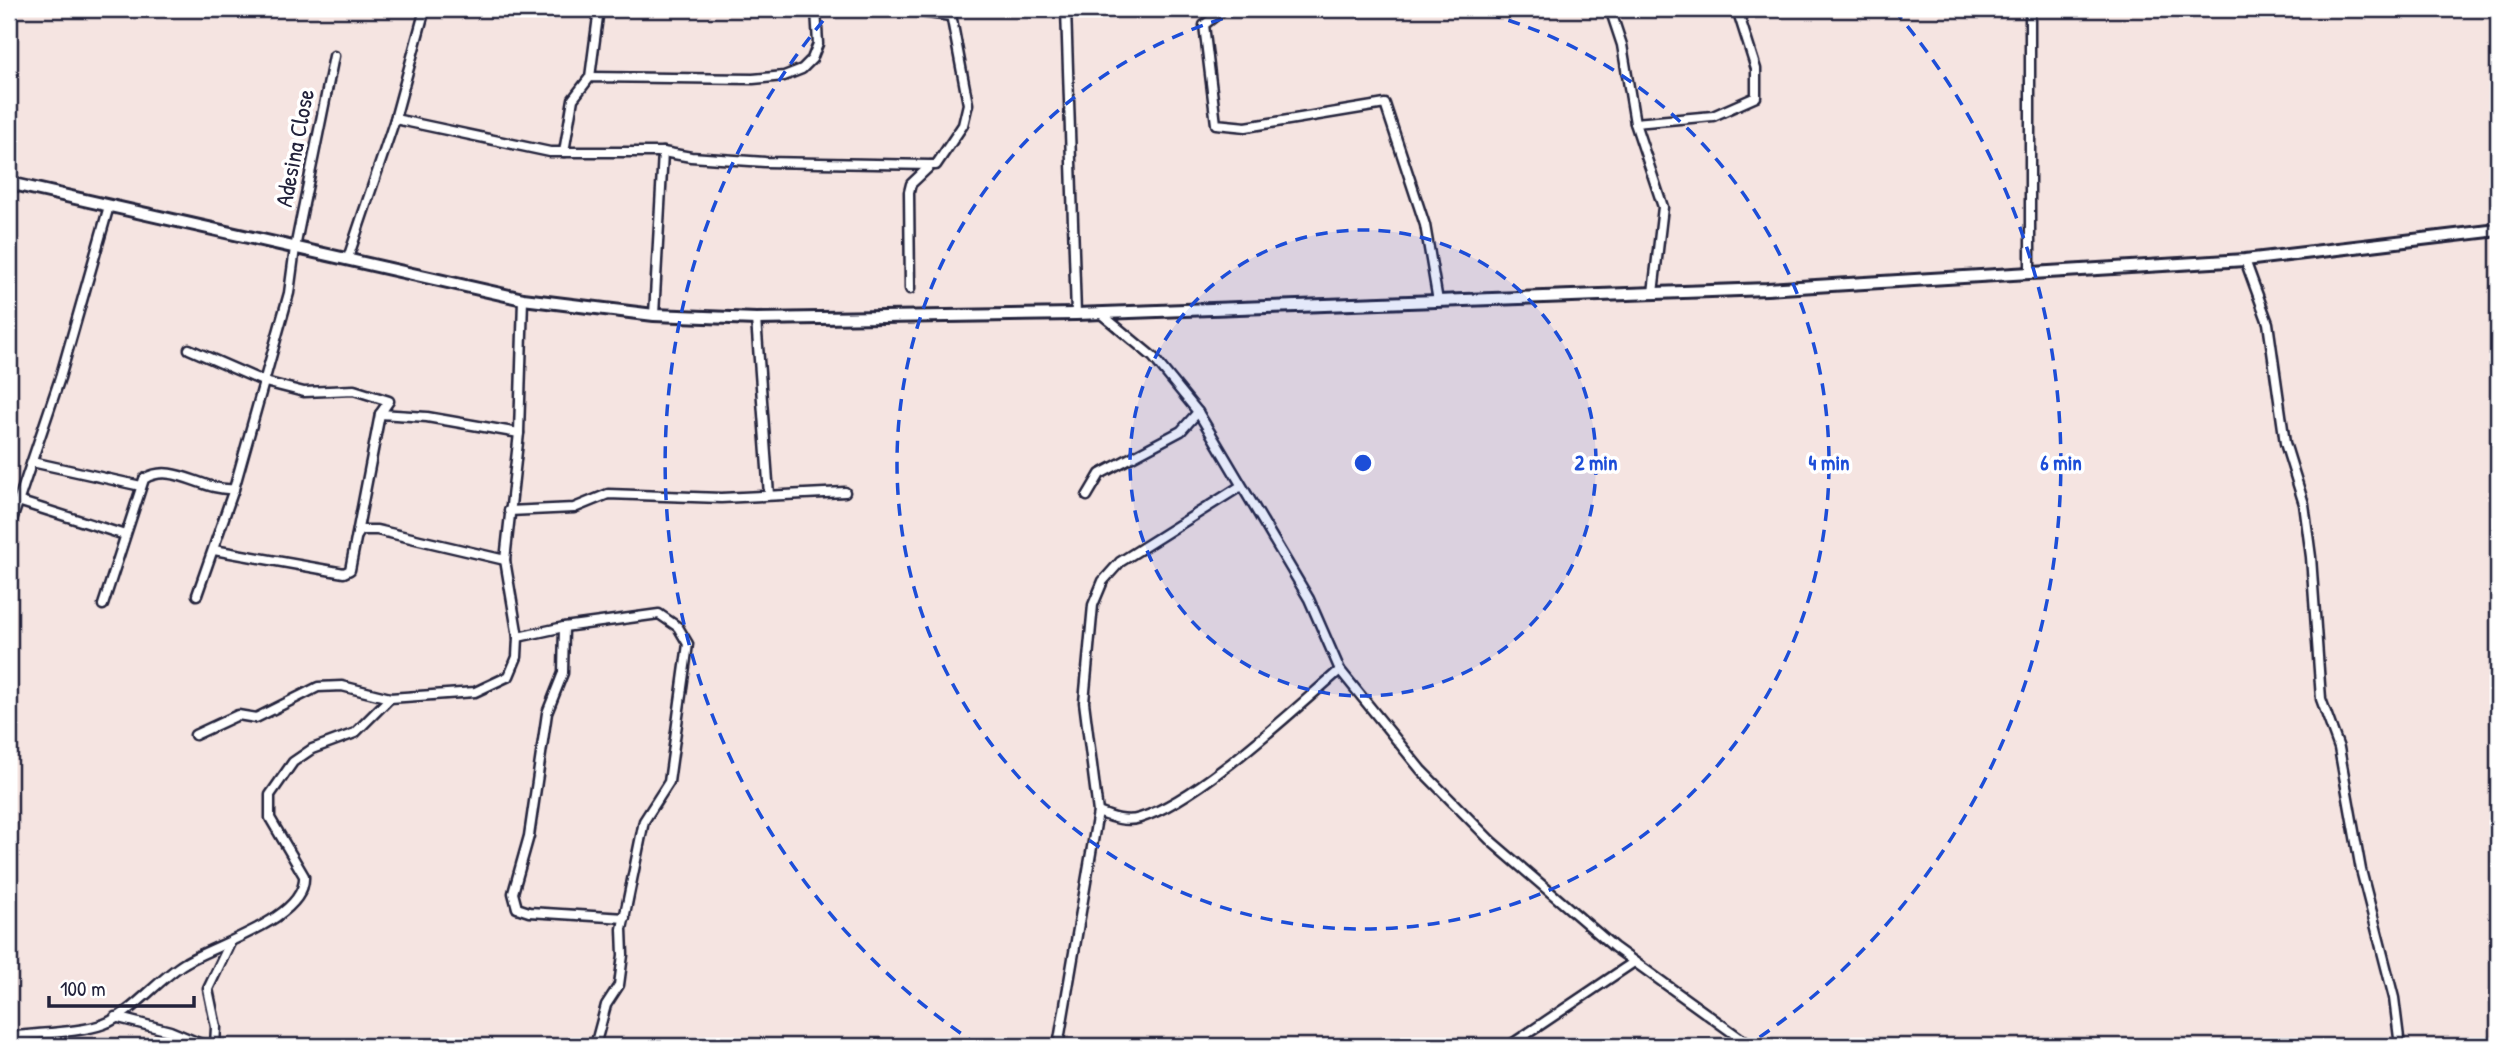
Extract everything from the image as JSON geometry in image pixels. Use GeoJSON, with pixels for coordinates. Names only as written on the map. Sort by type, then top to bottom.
{"type":"FeatureCollection","features":[{"type":"Feature","properties":{"kind":"main road"},"geometry":{"type":"LineString","coordinates":[[9,183],[523,299],[654,314],[756,319],[1076,314],[1653,293],[2030,274],[2245,260],[2498,230]]}},
{"type":"Feature","properties":{"kind":"street"},"geometry":{"type":"LineString","coordinates":[[348,258],[395,119],[425,9]]}},
{"type":"Feature","properties":{"kind":"street"},"geometry":{"type":"LineString","coordinates":[[564,152],[573,99],[590,77],[599,9]]}},
{"type":"Feature","properties":{"kind":"street"},"geometry":{"type":"LineString","coordinates":[[590,77],[753,79],[785,76],[802,69],[812,59],[818,44],[816,9]]}},
{"type":"Feature","properties":{"kind":"street"},"geometry":{"type":"LineString","coordinates":[[395,119],[551,152],[663,152],[765,162],[936,165],[968,116],[950,12],[896,9]]}},
{"type":"Feature","properties":{"kind":"street"},"geometry":{"type":"LineString","coordinates":[[1066,9],[1076,314]]}},
{"type":"Feature","properties":{"kind":"street"},"geometry":{"type":"LineString","coordinates":[[1224,9],[1204,25],[1216,124],[1246,127],[1385,104],[1425,225],[1438,301]]}},
{"type":"Feature","properties":{"kind":"street"},"geometry":{"type":"LineString","coordinates":[[1611,9],[1622,45],[1636,123],[1663,207],[1653,293]]}},
{"type":"Feature","properties":{"kind":"street"},"geometry":{"type":"LineString","coordinates":[[1636,123],[1713,117],[1756,97],[1756,69],[1737,9]]}},
{"type":"Feature","properties":{"kind":"street"},"geometry":{"type":"LineString","coordinates":[[2030,9],[2030,274]]}},
{"type":"Feature","properties":{"kind":"street","name":"Adesina Close"},"geometry":{"type":"LineString","coordinates":[[197,595],[234,489],[289,293],[295,248],[334,56]]}},
{"type":"Feature","properties":{"kind":"street"},"geometry":{"type":"LineString","coordinates":[[654,314],[663,152]]}},
{"type":"Feature","properties":{"kind":"street"},"geometry":{"type":"LineString","coordinates":[[910,289],[909,192],[911,184],[931,165]]}},
{"type":"Feature","properties":{"kind":"street"},"geometry":{"type":"LineString","coordinates":[[9,530],[60,378],[109,206]]}},
{"type":"Feature","properties":{"kind":"street"},"geometry":{"type":"LineString","coordinates":[[2245,260],[2268,323],[2285,443],[2304,504],[2311,557],[2321,699],[2339,748],[2361,870],[2394,998],[2400,1046]]}},
{"type":"Feature","properties":{"kind":"street"},"geometry":{"type":"LineString","coordinates":[[195,735],[238,715],[256,718],[318,687],[342,686],[390,698],[475,692],[493,686],[509,676],[517,657],[518,637],[505,560],[519,433],[523,299]]}},
{"type":"Feature","properties":{"kind":"street"},"geometry":{"type":"LineString","coordinates":[[1100,313],[1153,357],[1198,412],[1309,599],[1340,670],[1421,770],[1492,842],[1634,962],[1751,1046]]}},
{"type":"Feature","properties":{"kind":"street"},"geometry":{"type":"LineString","coordinates":[[756,319],[769,495]]}},
{"type":"Feature","properties":{"kind":"street"},"geometry":{"type":"LineString","coordinates":[[189,349],[265,382],[304,393],[354,390],[389,401],[380,414],[356,537],[354,562],[344,573],[214,550]]}},
{"type":"Feature","properties":{"kind":"street"},"geometry":{"type":"LineString","coordinates":[[1087,496],[1100,474],[1181,431],[1198,412]]}},
{"type":"Feature","properties":{"kind":"street"},"geometry":{"type":"LineString","coordinates":[[380,414],[427,417],[519,433]]}},
{"type":"Feature","properties":{"kind":"street"},"geometry":{"type":"LineString","coordinates":[[32,462],[141,486]]}},
{"type":"Feature","properties":{"kind":"street"},"geometry":{"type":"LineString","coordinates":[[103,605],[145,479],[154,473],[169,472],[219,490],[234,489]]}},
{"type":"Feature","properties":{"kind":"street"},"geometry":{"type":"LineString","coordinates":[[1058,1046],[1098,812],[1084,702],[1093,605],[1103,581],[1120,562],[1241,486]]}},
{"type":"Feature","properties":{"kind":"street"},"geometry":{"type":"LineString","coordinates":[[509,510],[574,508],[608,494],[722,498],[845,492]]}},
{"type":"Feature","properties":{"kind":"street"},"geometry":{"type":"LineString","coordinates":[[18,500],[125,535]]}},
{"type":"Feature","properties":{"kind":"street"},"geometry":{"type":"LineString","coordinates":[[356,537],[361,530],[377,530],[505,560]]}},
{"type":"Feature","properties":{"kind":"street"},"geometry":{"type":"LineString","coordinates":[[518,637],[564,627],[659,614],[671,625],[678,627],[688,644],[669,782],[643,821],[625,918],[619,985],[606,1005],[595,1046]]}},
{"type":"Feature","properties":{"kind":"street"},"geometry":{"type":"LineString","coordinates":[[564,627],[563,673],[547,713],[528,836],[514,902],[517,908],[529,912],[625,918]]}},
{"type":"Feature","properties":{"kind":"street"},"geometry":{"type":"LineString","coordinates":[[1098,812],[1118,819],[1137,819],[1161,809],[1234,758],[1340,670]]}},
{"type":"Feature","properties":{"kind":"street"},"geometry":{"type":"LineString","coordinates":[[9,1037],[93,1026],[115,1017],[185,962],[264,926],[300,895],[305,885],[304,876],[270,818],[270,794],[293,762],[312,749],[355,733],[390,698]]}},
{"type":"Feature","properties":{"kind":"street"},"geometry":{"type":"LineString","coordinates":[[215,1046],[216,1027],[208,989],[230,943]]}},
{"type":"Feature","properties":{"kind":"street"},"geometry":{"type":"LineString","coordinates":[[1509,1046],[1634,962]]}},
{"type":"Feature","properties":{"kind":"street"},"geometry":{"type":"LineString","coordinates":[[115,1017],[170,1031],[206,1046]]}}]}
